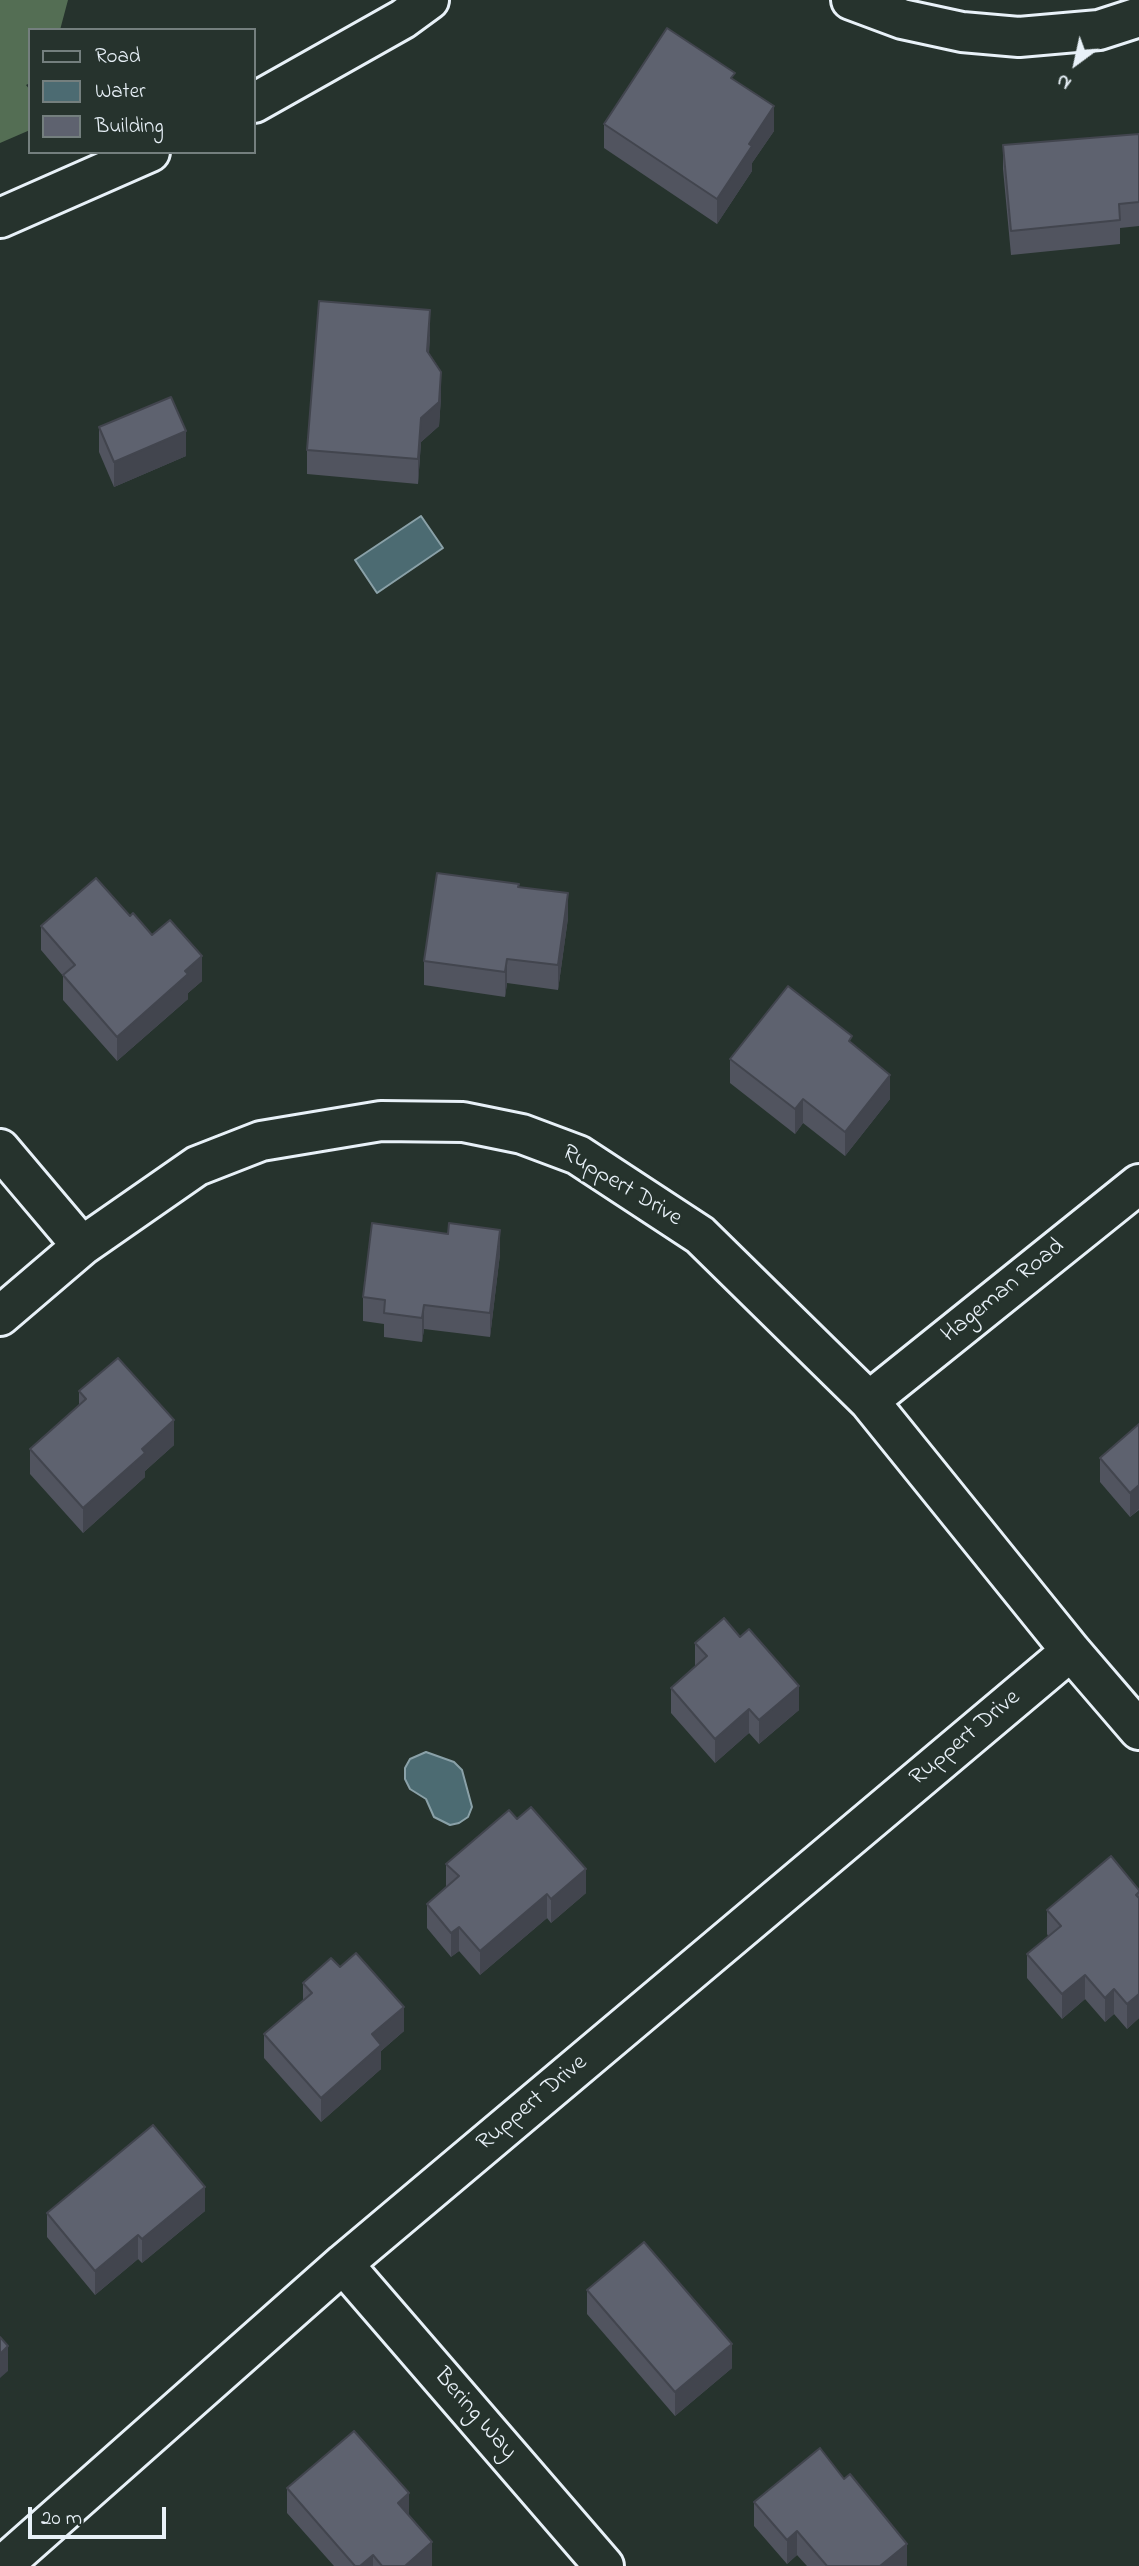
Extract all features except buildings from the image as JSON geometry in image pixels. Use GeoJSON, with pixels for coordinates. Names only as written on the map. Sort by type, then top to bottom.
{"type":"FeatureCollection","features":[{"type":"Feature","properties":{"kind":"street"},"geometry":{"type":"LineString","coordinates":[[256,102],[403,19],[429,0]]}},
{"type":"Feature","properties":{"kind":"street"},"geometry":{"type":"LineString","coordinates":[[851,0],[902,19],[962,32],[1019,37],[1099,30],[1139,17]]}},
{"type":"Feature","properties":{"kind":"street"},"geometry":{"type":"LineString","coordinates":[[0,218],[145,154]]}},
{"type":"Feature","properties":{"kind":"street","name":"Ruppert Drive"},"geometry":{"type":"LineString","coordinates":[[0,1316],[82,1246],[197,1166],[261,1141],[381,1121],[463,1122],[522,1134],[578,1155],[701,1235],[869,1401],[1071,1651],[1139,1730]]}},
{"type":"Feature","properties":{"kind":"street"},"geometry":{"type":"LineString","coordinates":[[0,1149],[82,1246]]}},
{"type":"Feature","properties":{"kind":"street","name":"Hageman Road"},"geometry":{"type":"LineString","coordinates":[[869,1401],[1139,1184]]}},
{"type":"Feature","properties":{"kind":"street","name":"Ruppert Drive"},"geometry":{"type":"LineString","coordinates":[[2,2566],[343,2264],[1071,1651]]}},
{"type":"Feature","properties":{"kind":"street","name":"Bering Way"},"geometry":{"type":"LineString","coordinates":[[343,2264],[604,2566]]}},
{"type":"Feature","properties":{"kind":"green space"},"geometry":{"type":"Polygon","coordinates":[[[0,0],[68,0],[61,28],[28,28],[28,131],[0,143],[0,0]]]}},
{"type":"Feature","properties":{"kind":"water"},"geometry":{"type":"Polygon","coordinates":[[[421,516],[443,548],[377,593],[355,560],[421,516]]]}},
{"type":"Feature","properties":{"kind":"water"},"geometry":{"type":"Polygon","coordinates":[[[426,1752],[454,1762],[462,1770],[472,1807],[468,1817],[459,1823],[450,1825],[434,1817],[426,1799],[410,1789],[405,1779],[405,1768],[410,1759],[426,1752]]]}}]}
